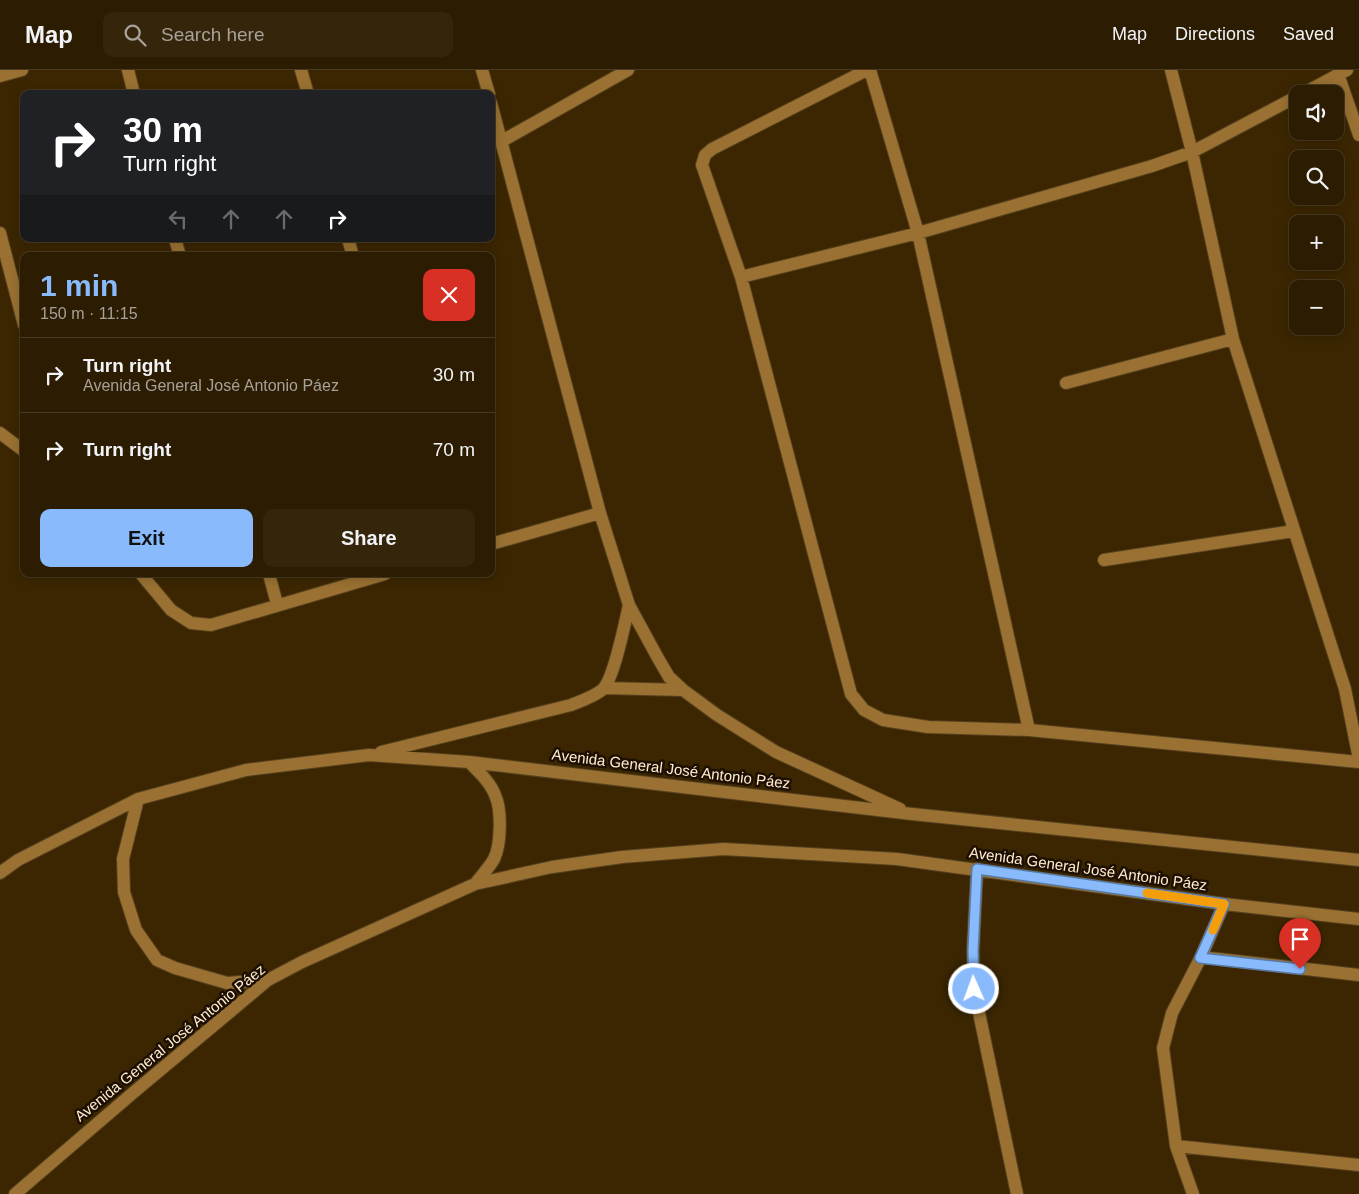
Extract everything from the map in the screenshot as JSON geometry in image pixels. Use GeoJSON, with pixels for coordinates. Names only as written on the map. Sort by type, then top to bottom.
{"type":"FeatureCollection","features":[{"type":"Feature","properties":{"kind":"street"},"geometry":{"type":"LineString","coordinates":[[0,76],[22,70]]}},
{"type":"Feature","properties":{"kind":"street"},"geometry":{"type":"LineString","coordinates":[[128,70],[133,90]]}},
{"type":"Feature","properties":{"kind":"street"},"geometry":{"type":"LineString","coordinates":[[301,70],[307,90]]}},
{"type":"Feature","properties":{"kind":"street"},"geometry":{"type":"LineString","coordinates":[[482,70],[488,90]]}},
{"type":"Feature","properties":{"kind":"street"},"geometry":{"type":"LineString","coordinates":[[502,141],[628,70]]}},
{"type":"Feature","properties":{"kind":"street"},"geometry":{"type":"LineString","coordinates":[[1029,730],[918,233],[868,70],[712,149],[705,155],[702,165],[741,277],[852,694],[864,710],[883,720],[928,727],[1029,730],[1359,760],[1345,689],[1233,339],[1192,152],[1171,70]]}},
{"type":"Feature","properties":{"kind":"street"},"geometry":{"type":"LineString","coordinates":[[1319,85],[1343,72],[1359,135]]}},
{"type":"Feature","properties":{"kind":"street"},"geometry":{"type":"LineString","coordinates":[[741,277],[918,233],[1192,152],[1289,101]]}},
{"type":"Feature","properties":{"kind":"street"},"geometry":{"type":"LineString","coordinates":[[495,117],[600,513],[629,605],[669,677],[683,690],[717,715],[776,752],[912,814]]}},
{"type":"Feature","properties":{"kind":"street"},"geometry":{"type":"LineString","coordinates":[[0,233],[20,310]]}},
{"type":"Feature","properties":{"kind":"street"},"geometry":{"type":"LineString","coordinates":[[1066,383],[1233,339]]}},
{"type":"Feature","properties":{"kind":"street"},"geometry":{"type":"LineString","coordinates":[[0,433],[20,448]]}},
{"type":"Feature","properties":{"kind":"street"},"geometry":{"type":"LineString","coordinates":[[495,543],[600,513]]}},
{"type":"Feature","properties":{"kind":"street"},"geometry":{"type":"LineString","coordinates":[[1104,560],[1294,531]]}},
{"type":"Feature","properties":{"kind":"street"},"geometry":{"type":"LineString","coordinates":[[144,577],[171,610],[191,623],[210,625],[374,577]]}},
{"type":"Feature","properties":{"kind":"street"},"geometry":{"type":"LineString","coordinates":[[270,577],[277,604]]}},
{"type":"Feature","properties":{"kind":"street"},"geometry":{"type":"LineString","coordinates":[[604,688],[618,652],[629,605]]}},
{"type":"Feature","properties":{"kind":"street"},"geometry":{"type":"LineString","coordinates":[[369,755],[570,705],[604,688],[683,690]]}},
{"type":"Feature","properties":{"kind":"street","name":"Avenida General José Antonio Páez"},"geometry":{"type":"LineString","coordinates":[[0,873],[18,860],[138,799],[246,770],[369,755],[470,762],[912,814],[1359,860]]}},
{"type":"Feature","properties":{"kind":"street"},"geometry":{"type":"LineString","coordinates":[[470,762],[485,778],[496,796],[499,824],[499,842],[494,860],[475,884]]}},
{"type":"Feature","properties":{"kind":"street"},"geometry":{"type":"LineString","coordinates":[[138,799],[123,859],[124,892],[136,930],[157,960],[175,968],[227,983],[268,980]]}},
{"type":"Feature","properties":{"kind":"street","name":"Avenida General José Antonio Páez"},"geometry":{"type":"LineString","coordinates":[[15,1194],[268,980],[302,962],[475,884],[552,867],[622,856],[723,849],[897,859],[1224,904],[1359,919]]}},
{"type":"Feature","properties":{"kind":"street"},"geometry":{"type":"LineString","coordinates":[[977,869],[973,951],[974,989],[1017,1194]]}},
{"type":"Feature","properties":{"kind":"street"},"geometry":{"type":"LineString","coordinates":[[1192,1194],[1176,1146],[1163,1048],[1172,1012],[1200,958],[1224,904]]}},
{"type":"Feature","properties":{"kind":"street"},"geometry":{"type":"LineString","coordinates":[[1200,958],[1359,975]]}},
{"type":"Feature","properties":{"kind":"street"},"geometry":{"type":"LineString","coordinates":[[1176,1146],[1359,1165]]}},
{"type":"Feature","properties":{"kind":"slow traffic"},"geometry":{"type":"LineString","coordinates":[[1147,893],[1224,904],[1213,930]]}},
{"type":"Feature","properties":{"kind":"route"},"geometry":{"type":"LineString","coordinates":[[974,989],[973,951],[977,869],[1224,904],[1200,958],[1300,969]]}}]}
